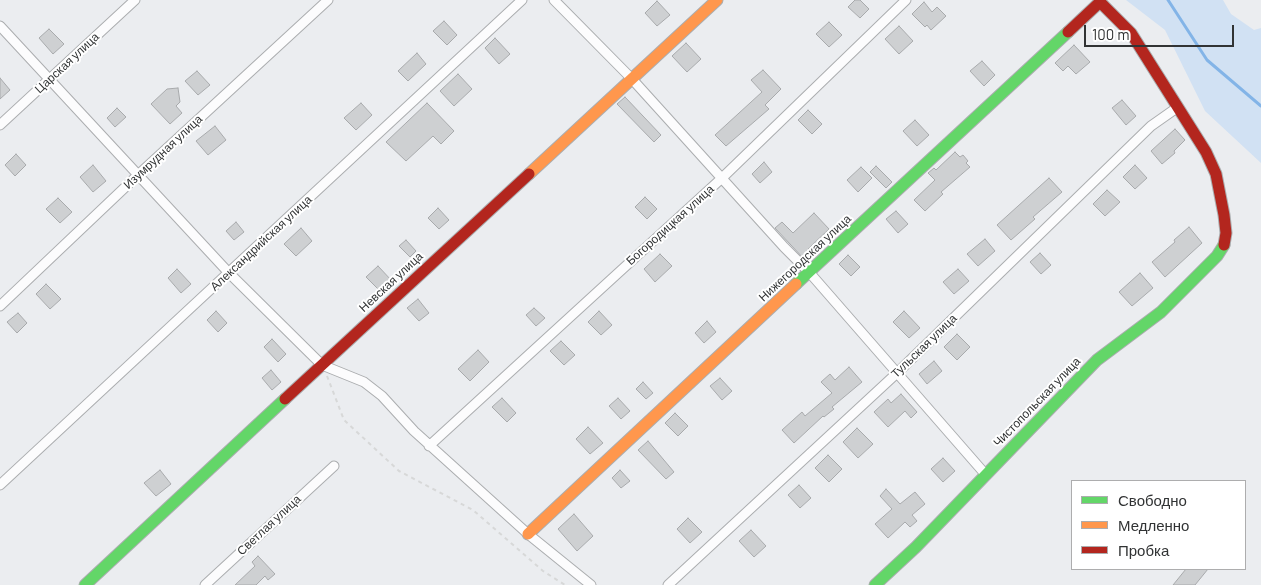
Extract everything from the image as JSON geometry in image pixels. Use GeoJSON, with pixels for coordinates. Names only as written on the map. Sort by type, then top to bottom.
{"type":"FeatureCollection","features":[{"type":"Feature","properties":{"kind":"street","name":"Царская улица"},"geometry":{"type":"LineString","coordinates":[[0,125],[135,0]]}},
{"type":"Feature","properties":{"kind":"street","name":"Изумрудная улица"},"geometry":{"type":"LineString","coordinates":[[0,306],[138,175],[328,0]]}},
{"type":"Feature","properties":{"kind":"street","name":"Александрийская улица"},"geometry":{"type":"LineString","coordinates":[[0,485],[522,0]]}},
{"type":"Feature","properties":{"kind":"street"},"geometry":{"type":"LineString","coordinates":[[554,0],[632,79],[784,247],[809,272],[986,475]]}},
{"type":"Feature","properties":{"kind":"street","name":"Невская улица"},"geometry":{"type":"LineString","coordinates":[[85,585],[717,0]]}},
{"type":"Feature","properties":{"kind":"street","name":"Богородицкая улица"},"geometry":{"type":"LineString","coordinates":[[429,446],[722,178],[906,0]]}},
{"type":"Feature","properties":{"kind":"street","name":"Нижегородская улица"},"geometry":{"type":"LineString","coordinates":[[528,534],[1100,2],[1131,33],[1178,107]]}},
{"type":"Feature","properties":{"kind":"street"},"geometry":{"type":"LineString","coordinates":[[0,26],[228,273],[322,365],[364,382],[382,396],[429,446],[528,534],[592,585]]}},
{"type":"Feature","properties":{"kind":"street","name":"Чистопольская улица"},"geometry":{"type":"LineString","coordinates":[[875,585],[986,475],[1096,360],[1161,312],[1217,256],[1224,246],[1226,233],[1224,215],[1216,174],[1206,152],[1178,107]]}},
{"type":"Feature","properties":{"kind":"street","name":"Тульская улица"},"geometry":{"type":"LineString","coordinates":[[668,585],[896,373],[1151,126],[1178,107]]}},
{"type":"Feature","properties":{"kind":"street","name":"Светлая улица"},"geometry":{"type":"LineString","coordinates":[[205,585],[334,466]]}},
{"type":"Feature","properties":{"kind":"path"},"geometry":{"type":"LineString","coordinates":[[322,365],[344,420],[400,471],[473,510],[543,571],[565,585]]}},
{"type":"Feature","properties":{"kind":"shaded area"},"geometry":{"type":"Polygon","coordinates":[[[1126,0],[1223,0],[1231,14],[1254,30],[1261,28],[1261,163],[1205,111],[1165,30],[1126,0]]]}},
{"type":"Feature","properties":{"kind":"building"},"geometry":{"type":"Polygon","coordinates":[[[855,0],[860,0],[869,9],[860,18],[848,7],[855,0]]]}},
{"type":"Feature","properties":{"kind":"building"},"geometry":{"type":"Polygon","coordinates":[[[657,1],[670,15],[657,26],[645,13],[657,1]]]}},
{"type":"Feature","properties":{"kind":"building"},"geometry":{"type":"Polygon","coordinates":[[[924,2],[932,12],[937,7],[946,16],[931,30],[927,25],[925,27],[912,14],[924,2]]]}},
{"type":"Feature","properties":{"kind":"building"},"geometry":{"type":"Polygon","coordinates":[[[444,21],[457,35],[447,45],[433,31],[444,21]]]}},
{"type":"Feature","properties":{"kind":"building"},"geometry":{"type":"Polygon","coordinates":[[[829,22],[842,35],[829,47],[816,34],[829,22]]]}},
{"type":"Feature","properties":{"kind":"building"},"geometry":{"type":"Polygon","coordinates":[[[899,26],[913,41],[899,54],[885,39],[899,26]]]}},
{"type":"Feature","properties":{"kind":"building"},"geometry":{"type":"Polygon","coordinates":[[[49,29],[64,44],[53,54],[39,38],[49,29]]]}},
{"type":"Feature","properties":{"kind":"building"},"geometry":{"type":"Polygon","coordinates":[[[495,38],[510,54],[499,64],[485,48],[495,38]]]}},
{"type":"Feature","properties":{"kind":"building"},"geometry":{"type":"Polygon","coordinates":[[[686,43],[701,59],[687,72],[672,56],[686,43]]]}},
{"type":"Feature","properties":{"kind":"building"},"geometry":{"type":"Polygon","coordinates":[[[1074,45],[1090,62],[1076,74],[1068,66],[1063,71],[1055,63],[1074,45]]]}},
{"type":"Feature","properties":{"kind":"building"},"geometry":{"type":"Polygon","coordinates":[[[417,53],[426,64],[408,81],[398,71],[417,53]]]}},
{"type":"Feature","properties":{"kind":"building"},"geometry":{"type":"Polygon","coordinates":[[[982,61],[995,75],[984,86],[970,71],[982,61]]]}},
{"type":"Feature","properties":{"kind":"building"},"geometry":{"type":"Polygon","coordinates":[[[763,70],[781,89],[765,105],[769,109],[726,146],[715,135],[762,92],[751,80],[763,70]]]}},
{"type":"Feature","properties":{"kind":"building"},"geometry":{"type":"Polygon","coordinates":[[[197,71],[210,85],[198,95],[185,81],[197,71]]]}},
{"type":"Feature","properties":{"kind":"building"},"geometry":{"type":"Polygon","coordinates":[[[458,74],[472,89],[454,106],[440,91],[458,74]]]}},
{"type":"Feature","properties":{"kind":"building"},"geometry":{"type":"Polygon","coordinates":[[[0,78],[10,90],[0,99],[0,78]]]}},
{"type":"Feature","properties":{"kind":"building"},"geometry":{"type":"Polygon","coordinates":[[[178,88],[180,102],[176,106],[182,113],[170,124],[151,104],[167,89],[178,88]]]}},
{"type":"Feature","properties":{"kind":"building"},"geometry":{"type":"Polygon","coordinates":[[[625,97],[661,135],[654,142],[617,104],[625,97]]]}},
{"type":"Feature","properties":{"kind":"building"},"geometry":{"type":"Polygon","coordinates":[[[1122,100],[1136,116],[1126,125],[1112,108],[1122,100]]]}},
{"type":"Feature","properties":{"kind":"building"},"geometry":{"type":"Polygon","coordinates":[[[361,103],[372,115],[356,130],[344,118],[361,103]]]}},
{"type":"Feature","properties":{"kind":"building"},"geometry":{"type":"Polygon","coordinates":[[[427,103],[454,131],[441,144],[433,136],[406,161],[386,142],[427,103]]]}},
{"type":"Feature","properties":{"kind":"building"},"geometry":{"type":"Polygon","coordinates":[[[117,108],[126,117],[115,127],[107,118],[117,108]]]}},
{"type":"Feature","properties":{"kind":"building"},"geometry":{"type":"Polygon","coordinates":[[[808,110],[822,124],[812,134],[798,120],[808,110]]]}},
{"type":"Feature","properties":{"kind":"building"},"geometry":{"type":"Polygon","coordinates":[[[915,120],[929,135],[917,146],[903,131],[915,120]]]}},
{"type":"Feature","properties":{"kind":"building"},"geometry":{"type":"Polygon","coordinates":[[[215,126],[226,140],[208,155],[196,141],[215,126]]]}},
{"type":"Feature","properties":{"kind":"building"},"geometry":{"type":"Polygon","coordinates":[[[1175,129],[1185,140],[1174,151],[1175,153],[1162,164],[1151,151],[1175,129]]]}},
{"type":"Feature","properties":{"kind":"building"},"geometry":{"type":"Polygon","coordinates":[[[955,152],[960,157],[963,155],[970,167],[941,192],[943,194],[925,211],[914,200],[935,180],[928,173],[934,168],[936,170],[955,152]]]}},
{"type":"Feature","properties":{"kind":"building"},"geometry":{"type":"Polygon","coordinates":[[[16,154],[26,165],[15,176],[5,165],[16,154]]]}},
{"type":"Feature","properties":{"kind":"building"},"geometry":{"type":"Polygon","coordinates":[[[764,162],[772,172],[760,183],[752,174],[764,162]]]}},
{"type":"Feature","properties":{"kind":"building"},"geometry":{"type":"Polygon","coordinates":[[[93,165],[106,181],[93,192],[80,177],[93,165]]]}},
{"type":"Feature","properties":{"kind":"building"},"geometry":{"type":"Polygon","coordinates":[[[1135,165],[1147,178],[1135,189],[1123,177],[1135,165]]]}},
{"type":"Feature","properties":{"kind":"building"},"geometry":{"type":"Polygon","coordinates":[[[876,166],[892,182],[886,188],[870,172],[876,166]]]}},
{"type":"Feature","properties":{"kind":"building"},"geometry":{"type":"Polygon","coordinates":[[[861,167],[872,178],[858,192],[847,180],[861,167]]]}},
{"type":"Feature","properties":{"kind":"building"},"geometry":{"type":"Polygon","coordinates":[[[1049,178],[1062,192],[1033,217],[1035,219],[1011,240],[997,225],[1049,178]]]}},
{"type":"Feature","properties":{"kind":"building"},"geometry":{"type":"Polygon","coordinates":[[[1107,190],[1120,202],[1105,216],[1093,204],[1107,190]]]}},
{"type":"Feature","properties":{"kind":"building"},"geometry":{"type":"Polygon","coordinates":[[[645,197],[657,209],[647,219],[635,207],[645,197]]]}},
{"type":"Feature","properties":{"kind":"building"},"geometry":{"type":"Polygon","coordinates":[[[58,198],[72,212],[60,223],[46,209],[58,198]]]}},
{"type":"Feature","properties":{"kind":"building"},"geometry":{"type":"Polygon","coordinates":[[[438,208],[449,220],[439,229],[428,218],[438,208]]]}},
{"type":"Feature","properties":{"kind":"building"},"geometry":{"type":"Polygon","coordinates":[[[896,211],[908,224],[898,233],[886,219],[896,211]]]}},
{"type":"Feature","properties":{"kind":"building"},"geometry":{"type":"Polygon","coordinates":[[[814,213],[829,229],[808,249],[813,254],[806,261],[775,228],[782,222],[793,233],[814,213]]]}},
{"type":"Feature","properties":{"kind":"building"},"geometry":{"type":"Polygon","coordinates":[[[236,222],[244,232],[234,240],[226,231],[236,222]]]}},
{"type":"Feature","properties":{"kind":"building"},"geometry":{"type":"Polygon","coordinates":[[[1189,227],[1202,243],[1165,277],[1152,262],[1189,227]]]}},
{"type":"Feature","properties":{"kind":"building"},"geometry":{"type":"Polygon","coordinates":[[[301,228],[312,241],[296,256],[284,244],[301,228]]]}},
{"type":"Feature","properties":{"kind":"building"},"geometry":{"type":"Polygon","coordinates":[[[985,239],[995,251],[978,266],[967,254],[985,239]]]}},
{"type":"Feature","properties":{"kind":"building"},"geometry":{"type":"Polygon","coordinates":[[[406,240],[416,251],[410,257],[399,246],[406,240]]]}},
{"type":"Feature","properties":{"kind":"building"},"geometry":{"type":"Polygon","coordinates":[[[1040,253],[1051,265],[1041,274],[1030,262],[1040,253]]]}},
{"type":"Feature","properties":{"kind":"building"},"geometry":{"type":"Polygon","coordinates":[[[660,254],[672,266],[655,282],[644,269],[660,254]]]}},
{"type":"Feature","properties":{"kind":"building"},"geometry":{"type":"Polygon","coordinates":[[[848,255],[860,267],[851,276],[839,264],[848,255]]]}},
{"type":"Feature","properties":{"kind":"building"},"geometry":{"type":"Polygon","coordinates":[[[378,266],[392,281],[381,292],[366,277],[378,266]]]}},
{"type":"Feature","properties":{"kind":"building"},"geometry":{"type":"Polygon","coordinates":[[[177,269],[191,284],[181,293],[168,278],[177,269]]]}},
{"type":"Feature","properties":{"kind":"building"},"geometry":{"type":"Polygon","coordinates":[[[958,269],[969,281],[954,294],[943,282],[958,269]]]}},
{"type":"Feature","properties":{"kind":"building"},"geometry":{"type":"Polygon","coordinates":[[[1140,273],[1153,288],[1132,306],[1119,292],[1140,273]]]}},
{"type":"Feature","properties":{"kind":"building"},"geometry":{"type":"Polygon","coordinates":[[[46,284],[61,299],[50,309],[36,294],[46,284]]]}},
{"type":"Feature","properties":{"kind":"building"},"geometry":{"type":"Polygon","coordinates":[[[418,299],[429,313],[419,321],[407,308],[418,299]]]}},
{"type":"Feature","properties":{"kind":"building"},"geometry":{"type":"Polygon","coordinates":[[[534,308],[545,318],[536,326],[526,315],[534,308]]]}},
{"type":"Feature","properties":{"kind":"building"},"geometry":{"type":"Polygon","coordinates":[[[216,311],[227,323],[218,332],[207,320],[216,311]]]}},
{"type":"Feature","properties":{"kind":"building"},"geometry":{"type":"Polygon","coordinates":[[[599,311],[612,325],[601,335],[588,322],[599,311]]]}},
{"type":"Feature","properties":{"kind":"building"},"geometry":{"type":"Polygon","coordinates":[[[904,311],[920,328],[909,338],[893,322],[904,311]]]}},
{"type":"Feature","properties":{"kind":"building"},"geometry":{"type":"Polygon","coordinates":[[[18,313],[27,323],[17,333],[7,322],[18,313]]]}},
{"type":"Feature","properties":{"kind":"building"},"geometry":{"type":"Polygon","coordinates":[[[707,321],[716,332],[704,343],[695,333],[707,321]]]}},
{"type":"Feature","properties":{"kind":"building"},"geometry":{"type":"Polygon","coordinates":[[[957,334],[970,347],[957,360],[944,347],[957,334]]]}},
{"type":"Feature","properties":{"kind":"building"},"geometry":{"type":"Polygon","coordinates":[[[272,339],[286,354],[278,362],[264,347],[272,339]]]}},
{"type":"Feature","properties":{"kind":"building"},"geometry":{"type":"Polygon","coordinates":[[[561,341],[575,355],[564,365],[550,351],[561,341]]]}},
{"type":"Feature","properties":{"kind":"building"},"geometry":{"type":"Polygon","coordinates":[[[478,350],[489,362],[470,381],[458,369],[478,350]]]}},
{"type":"Feature","properties":{"kind":"building"},"geometry":{"type":"Polygon","coordinates":[[[934,361],[942,371],[927,384],[919,374],[934,361]]]}},
{"type":"Feature","properties":{"kind":"building"},"geometry":{"type":"Polygon","coordinates":[[[849,367],[862,382],[794,443],[782,430],[802,412],[805,416],[832,393],[821,382],[830,374],[835,380],[849,367]]]}},
{"type":"Feature","properties":{"kind":"building"},"geometry":{"type":"Polygon","coordinates":[[[271,370],[281,382],[272,390],[262,378],[271,370]]]}},
{"type":"Feature","properties":{"kind":"building"},"geometry":{"type":"Polygon","coordinates":[[[720,378],[732,391],[722,400],[710,386],[720,378]]]}},
{"type":"Feature","properties":{"kind":"building"},"geometry":{"type":"Polygon","coordinates":[[[643,382],[653,393],[646,399],[636,389],[643,382]]]}},
{"type":"Feature","properties":{"kind":"building"},"geometry":{"type":"Polygon","coordinates":[[[901,394],[917,412],[911,418],[905,411],[888,427],[874,412],[888,399],[891,403],[901,394]]]}},
{"type":"Feature","properties":{"kind":"building"},"geometry":{"type":"Polygon","coordinates":[[[502,398],[516,413],[507,422],[492,407],[502,398]]]}},
{"type":"Feature","properties":{"kind":"building"},"geometry":{"type":"Polygon","coordinates":[[[618,398],[630,411],[621,419],[609,406],[618,398]]]}},
{"type":"Feature","properties":{"kind":"building"},"geometry":{"type":"Polygon","coordinates":[[[675,413],[688,426],[678,436],[665,423],[675,413]]]}},
{"type":"Feature","properties":{"kind":"building"},"geometry":{"type":"Polygon","coordinates":[[[588,427],[603,443],[590,454],[576,439],[588,427]]]}},
{"type":"Feature","properties":{"kind":"building"},"geometry":{"type":"Polygon","coordinates":[[[857,428],[873,444],[858,458],[843,442],[857,428]]]}},
{"type":"Feature","properties":{"kind":"building"},"geometry":{"type":"Polygon","coordinates":[[[648,441],[674,472],[666,479],[638,450],[648,441]]]}},
{"type":"Feature","properties":{"kind":"building"},"geometry":{"type":"Polygon","coordinates":[[[828,455],[842,469],[829,482],[815,468],[828,455]]]}},
{"type":"Feature","properties":{"kind":"building"},"geometry":{"type":"Polygon","coordinates":[[[943,458],[955,471],[943,482],[931,469],[943,458]]]}},
{"type":"Feature","properties":{"kind":"building"},"geometry":{"type":"Polygon","coordinates":[[[160,470],[171,484],[156,496],[144,483],[160,470]]]}},
{"type":"Feature","properties":{"kind":"building"},"geometry":{"type":"Polygon","coordinates":[[[620,470],[630,481],[621,488],[612,478],[620,470]]]}},
{"type":"Feature","properties":{"kind":"building"},"geometry":{"type":"Polygon","coordinates":[[[799,485],[811,498],[800,508],[788,495],[799,485]]]}},
{"type":"Feature","properties":{"kind":"building"},"geometry":{"type":"Polygon","coordinates":[[[886,489],[900,504],[915,492],[925,504],[912,515],[917,521],[910,527],[905,522],[888,538],[875,524],[892,509],[880,496],[886,489]]]}},
{"type":"Feature","properties":{"kind":"building"},"geometry":{"type":"Polygon","coordinates":[[[574,514],[593,536],[577,551],[558,529],[574,514]]]}},
{"type":"Feature","properties":{"kind":"building"},"geometry":{"type":"Polygon","coordinates":[[[688,518],[702,532],[690,543],[677,529],[688,518]]]}},
{"type":"Feature","properties":{"kind":"building"},"geometry":{"type":"Polygon","coordinates":[[[751,530],[766,546],[754,557],[739,541],[751,530]]]}},
{"type":"Feature","properties":{"kind":"building"},"geometry":{"type":"Polygon","coordinates":[[[258,556],[275,574],[268,580],[265,576],[256,585],[235,585],[255,566],[252,562],[258,556]]]}},
{"type":"Feature","properties":{"kind":"building"},"geometry":{"type":"Polygon","coordinates":[[[1185,570],[1207,570],[1195,585],[1173,585],[1185,570]]]}},
{"type":"Feature","properties":{"kind":"waterway"},"geometry":{"type":"LineString","coordinates":[[1168,0],[1207,60],[1261,106]]}},
{"type":"Feature","properties":{"kind":"traffic: fast"},"geometry":{"type":"LineString","coordinates":[[796,284],[1068,32]]}},
{"type":"Feature","properties":{"kind":"traffic: fast"},"geometry":{"type":"LineString","coordinates":[[875,585],[916,547],[1097,360],[1161,312],[1217,256],[1224,245]]}},
{"type":"Feature","properties":{"kind":"traffic: fast"},"geometry":{"type":"LineString","coordinates":[[85,585],[285,399]]}},
{"type":"Feature","properties":{"kind":"traffic: slow"},"geometry":{"type":"LineString","coordinates":[[529,174],[717,0]]}},
{"type":"Feature","properties":{"kind":"traffic: slow"},"geometry":{"type":"LineString","coordinates":[[528,534],[796,284]]}},
{"type":"Feature","properties":{"kind":"traffic: jam"},"geometry":{"type":"LineString","coordinates":[[1068,32],[1100,2],[1131,33],[1206,152],[1216,174],[1224,215],[1226,233],[1224,245]]}},
{"type":"Feature","properties":{"kind":"traffic: jam"},"geometry":{"type":"LineString","coordinates":[[285,399],[529,174]]}}]}
